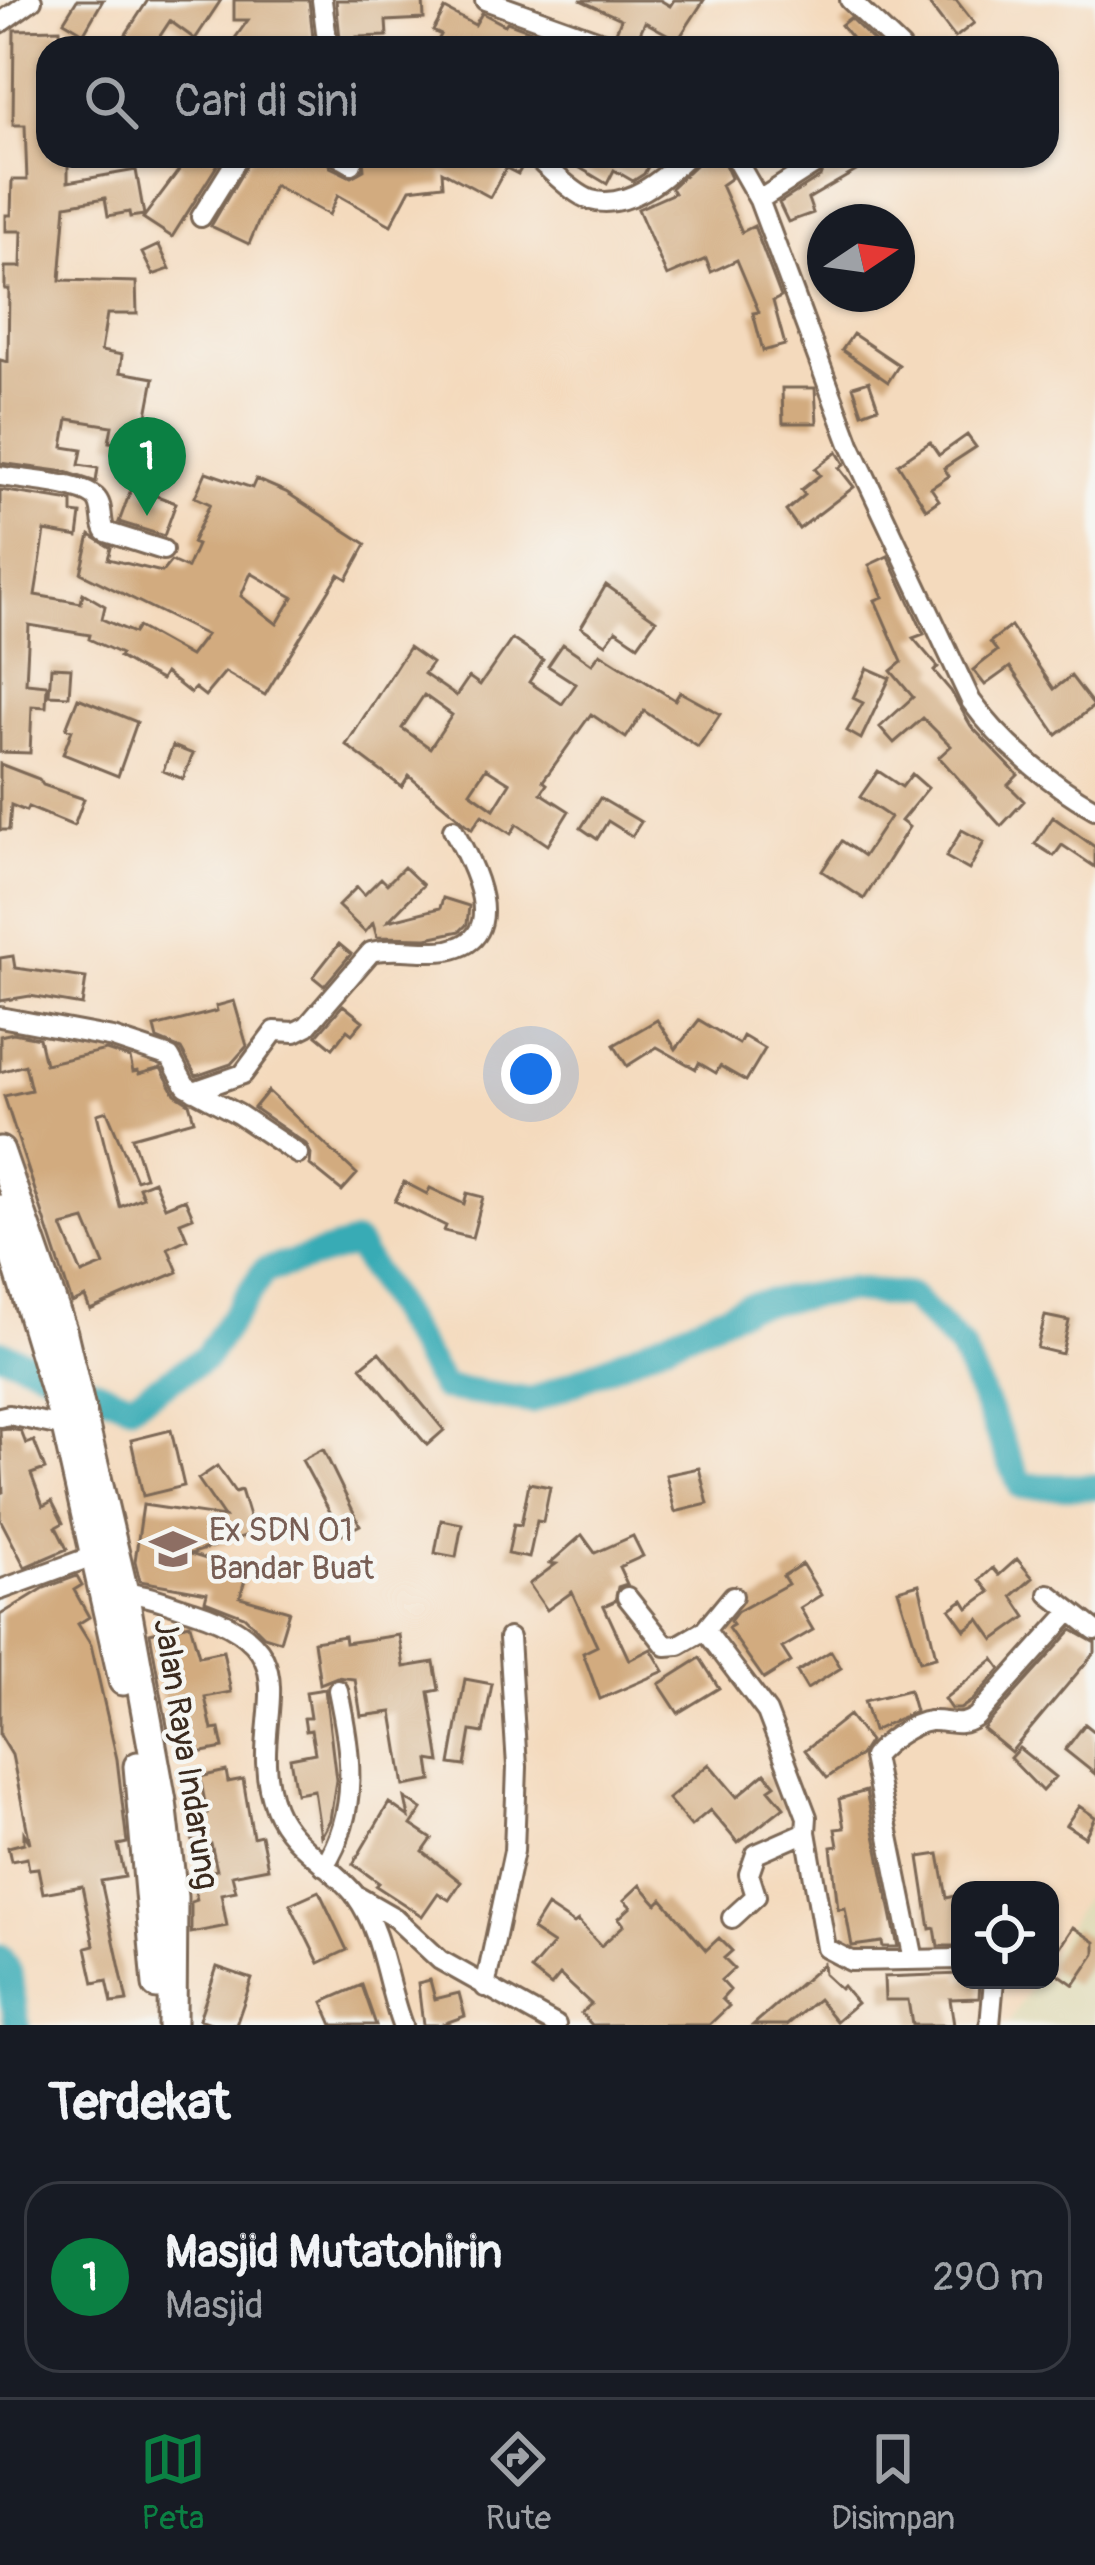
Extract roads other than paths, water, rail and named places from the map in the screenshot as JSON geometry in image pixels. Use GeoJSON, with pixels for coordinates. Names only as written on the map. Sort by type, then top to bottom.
{"type":"FeatureCollection","features":[{"type":"Feature","properties":{"kind":"highway","name":"Jalan Raya Indarung"},"geometry":{"type":"LineString","coordinates":[[0,1151],[63,1334],[71,1420],[96,1555],[114,1592],[142,1789],[157,1984],[154,2025]]}},
{"type":"Feature","properties":{"kind":"highway","name":"Jalan Raya Indarung"},"geometry":{"type":"LineString","coordinates":[[0,1209],[71,1420],[159,1781],[173,1897],[172,2025]]}},
{"type":"Feature","properties":{"kind":"street"},"geometry":{"type":"LineString","coordinates":[[0,22],[32,0]]}},
{"type":"Feature","properties":{"kind":"street"},"geometry":{"type":"LineString","coordinates":[[322,0],[326,36]]}},
{"type":"Feature","properties":{"kind":"street"},"geometry":{"type":"LineString","coordinates":[[484,0],[585,36]]}},
{"type":"Feature","properties":{"kind":"street"},"geometry":{"type":"LineString","coordinates":[[850,0],[889,36]]}},
{"type":"Feature","properties":{"kind":"street"},"geometry":{"type":"LineString","coordinates":[[201,217],[232,168]]}},
{"type":"Feature","properties":{"kind":"street"},"geometry":{"type":"LineString","coordinates":[[548,168],[589,200],[616,201],[643,192],[672,168]]}},
{"type":"Feature","properties":{"kind":"street"},"geometry":{"type":"LineString","coordinates":[[741,168],[759,200],[850,444],[971,700],[986,722],[1046,775],[1095,809]]}},
{"type":"Feature","properties":{"kind":"street"},"geometry":{"type":"LineString","coordinates":[[759,200],[809,168]]}},
{"type":"Feature","properties":{"kind":"street"},"geometry":{"type":"LineString","coordinates":[[0,476],[94,496],[102,508],[101,525],[106,532],[163,550]]}},
{"type":"Feature","properties":{"kind":"street"},"geometry":{"type":"LineString","coordinates":[[194,1091],[243,1073],[275,1031],[295,1032],[307,1026],[370,952],[449,950],[470,940],[484,918],[483,890],[453,829]]}},
{"type":"Feature","properties":{"kind":"street"},"geometry":{"type":"LineString","coordinates":[[0,1017],[113,1038],[170,1057],[194,1091],[298,1154]]}},
{"type":"Feature","properties":{"kind":"street"},"geometry":{"type":"LineString","coordinates":[[0,1417],[71,1420]]}},
{"type":"Feature","properties":{"kind":"street"},"geometry":{"type":"LineString","coordinates":[[0,1590],[96,1555]]}},
{"type":"Feature","properties":{"kind":"street"},"geometry":{"type":"LineString","coordinates":[[114,1592],[156,1597],[218,1619],[260,1650],[271,1684],[268,1763],[276,1810],[294,1836],[355,1895],[370,1920],[403,2025]]}},
{"type":"Feature","properties":{"kind":"street"},"geometry":{"type":"LineString","coordinates":[[1049,1594],[1095,1630]]}},
{"type":"Feature","properties":{"kind":"street"},"geometry":{"type":"LineString","coordinates":[[627,1597],[666,1646],[679,1645],[705,1630],[733,1596]]}},
{"type":"Feature","properties":{"kind":"street"},"geometry":{"type":"LineString","coordinates":[[914,1960],[873,1757],[928,1721],[955,1726],[976,1717],[1070,1612]]}},
{"type":"Feature","properties":{"kind":"street"},"geometry":{"type":"LineString","coordinates":[[705,1630],[767,1712],[807,1817],[826,1948],[851,1961],[951,1959]]}},
{"type":"Feature","properties":{"kind":"street"},"geometry":{"type":"LineString","coordinates":[[485,1987],[514,1851],[517,1767],[509,1638]]}},
{"type":"Feature","properties":{"kind":"street"},"geometry":{"type":"LineString","coordinates":[[324,1866],[342,1837],[350,1801],[346,1727],[338,1690]]}},
{"type":"Feature","properties":{"kind":"street"},"geometry":{"type":"LineString","coordinates":[[732,1918],[756,1896],[749,1874],[756,1854],[806,1832]]}},
{"type":"Feature","properties":{"kind":"street"},"geometry":{"type":"LineString","coordinates":[[355,1895],[375,1904],[440,1960],[556,2025]]}},
{"type":"Feature","properties":{"kind":"street"},"geometry":{"type":"LineString","coordinates":[[990,2025],[993,1989]]}},
{"type":"Feature","properties":{"kind":"waterway"},"geometry":{"type":"LineString","coordinates":[[0,1352],[131,1404],[205,1358],[264,1271],[356,1244],[443,1388],[532,1401],[748,1305],[847,1290],[910,1296],[961,1348],[1021,1486],[1095,1487]]}},
{"type":"Feature","properties":{"kind":"waterway"},"geometry":{"type":"LineString","coordinates":[[0,1958],[9,1972],[17,2025]]}},
{"type":"Feature","properties":{"kind":"place","name":"Masjid Mutatohirin"},"geometry":{"type":"Point","coordinates":[147,516]}},
{"type":"Feature","properties":{"kind":"place","name":"Ex SDN 01 Bandar Buat"},"geometry":{"type":"Point","coordinates":[173,1549]}}]}
